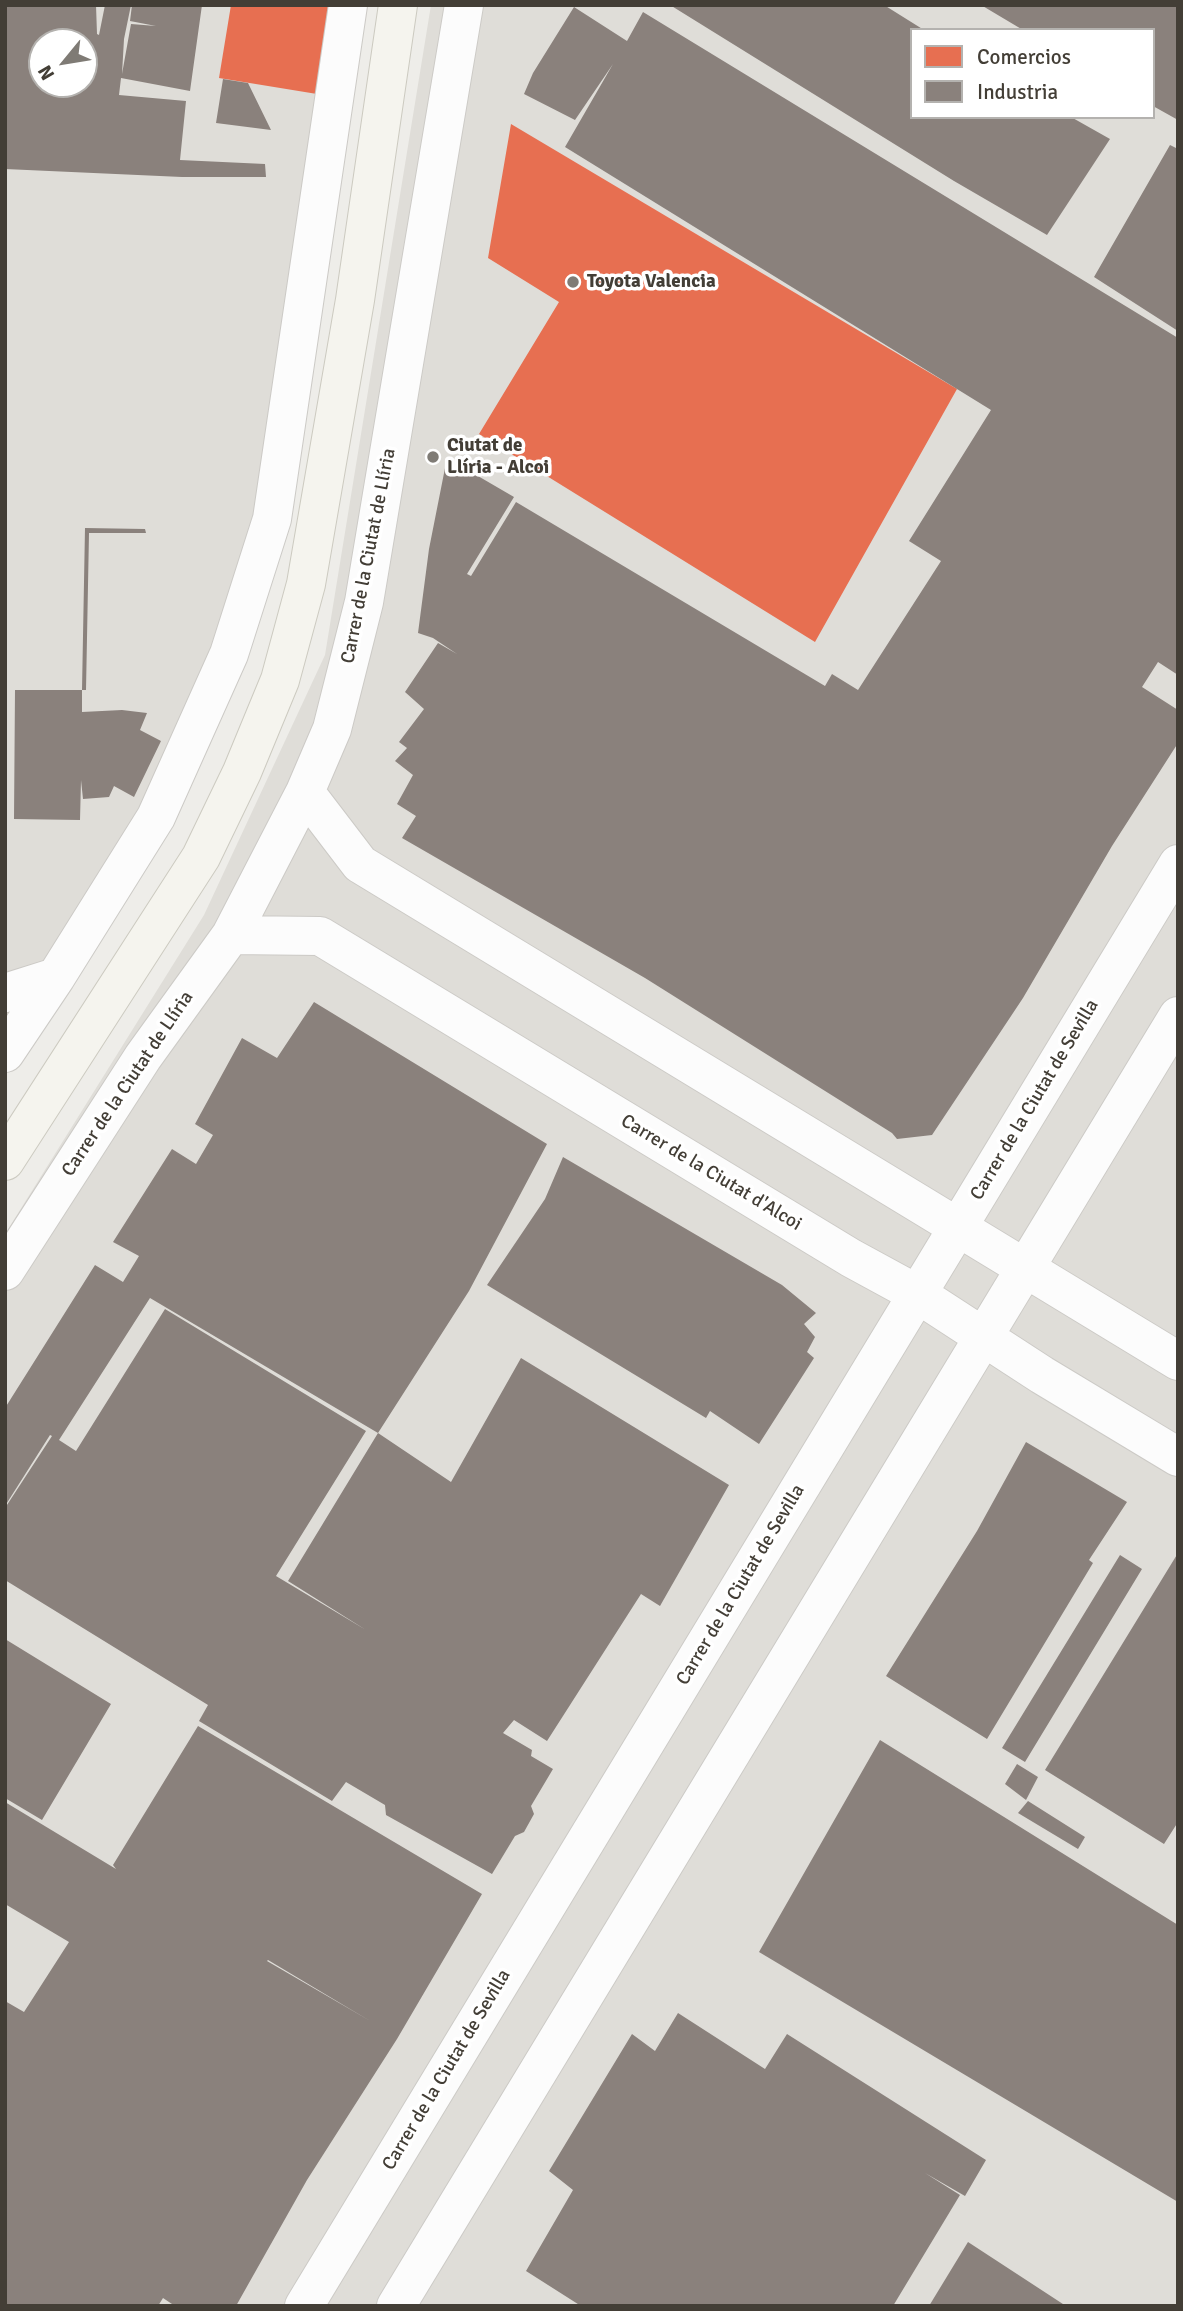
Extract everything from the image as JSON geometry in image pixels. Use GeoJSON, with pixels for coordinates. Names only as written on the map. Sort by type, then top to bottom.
{"type":"FeatureCollection","features":[{"type":"Feature","properties":{"kind":"street"},"geometry":{"type":"LineString","coordinates":[[5,1053],[156,817],[229,654],[272,519],[348,5]]}},
{"type":"Feature","properties":{"kind":"street"},"geometry":{"type":"LineString","coordinates":[[5,1161],[201,857],[242,772],[280,680],[306,584],[355,300],[398,5]]}},
{"type":"Feature","properties":{"kind":"street","name":"Carrer de la Ciutat de Llíria"},"geometry":{"type":"LineString","coordinates":[[5,1270],[143,1057],[231,935],[305,792],[332,729],[364,602],[464,5]]}},
{"type":"Feature","properties":{"kind":"street"},"geometry":{"type":"LineString","coordinates":[[305,792],[360,864],[1178,1361]]}},
{"type":"Feature","properties":{"kind":"street","name":"Carrer de la Ciutat de Sevilla"},"geometry":{"type":"LineString","coordinates":[[304,2306],[1178,864]]}},
{"type":"Feature","properties":{"kind":"street","name":"Carrer de la Ciutat d'Alcoi"},"geometry":{"type":"LineString","coordinates":[[231,935],[320,936],[851,1258],[919,1294],[1042,1375],[1178,1457]]}},
{"type":"Feature","properties":{"kind":"street"},"geometry":{"type":"LineString","coordinates":[[5,993],[56,977]]}},
{"type":"Feature","properties":{"kind":"street"},"geometry":{"type":"LineString","coordinates":[[396,2306],[1178,1016]]}},
{"type":"Feature","properties":{"kind":"shaded area"},"geometry":{"type":"Polygon","coordinates":[[[5,5],[361,5],[288,533],[234,690],[5,1072],[5,5]]]}},
{"type":"Feature","properties":{"kind":"shaded area"},"geometry":{"type":"Polygon","coordinates":[[[431,5],[1178,5],[1178,2306],[5,2306],[5,1234],[204,915],[325,655],[431,5]]]}},
{"type":"Feature","properties":{"kind":"building: Comercios"},"geometry":{"type":"Polygon","coordinates":[[[231,5],[331,5],[317,94],[219,78],[231,5]]]}},
{"type":"Feature","properties":{"kind":"building: Comercios"},"geometry":{"type":"Polygon","coordinates":[[[511,124],[957,389],[815,642],[479,434],[559,302],[488,258],[511,124]]]}},
{"type":"Feature","properties":{"kind":"building: Industria"},"geometry":{"type":"Polygon","coordinates":[[[5,5],[96,5],[97,28],[28,28],[28,98],[98,98],[98,34],[105,5],[131,5],[124,39],[122,74],[131,24],[156,26],[130,21],[132,5],[202,5],[190,91],[121,78],[119,95],[186,101],[180,160],[265,164],[266,177],[182,177],[5,169],[5,5]]]}},
{"type":"Feature","properties":{"kind":"building: Industria"},"geometry":{"type":"Polygon","coordinates":[[[670,5],[884,5],[921,28],[910,28],[910,119],[1075,119],[1110,139],[1047,235],[954,181],[670,5]]]}},
{"type":"Feature","properties":{"kind":"building: Industria"},"geometry":{"type":"Polygon","coordinates":[[[981,5],[1178,5],[1178,120],[1155,107],[1155,28],[1020,28],[981,5]]]}},
{"type":"Feature","properties":{"kind":"building: Industria"},"geometry":{"type":"Polygon","coordinates":[[[574,7],[627,41],[643,12],[1178,338],[1178,675],[1158,662],[1142,687],[1178,710],[1178,743],[1112,846],[1023,998],[932,1135],[897,1139],[892,1133],[645,978],[402,838],[416,816],[397,804],[413,775],[395,761],[407,748],[399,742],[424,709],[405,692],[438,643],[457,654],[433,638],[418,633],[429,549],[447,458],[514,497],[467,574],[471,576],[516,502],[825,686],[832,674],[858,690],[941,561],[909,541],[991,410],[565,147],[613,64],[575,120],[524,94],[533,73],[574,7]]]}},
{"type":"Feature","properties":{"kind":"building: Industria"},"geometry":{"type":"Polygon","coordinates":[[[223,79],[248,83],[271,130],[216,123],[223,79]]]}},
{"type":"Feature","properties":{"kind":"building: Industria"},"geometry":{"type":"Polygon","coordinates":[[[1170,145],[1178,149],[1178,331],[1094,277],[1170,145]]]}},
{"type":"Feature","properties":{"kind":"building: Industria"},"geometry":{"type":"Polygon","coordinates":[[[85,528],[145,529],[146,533],[89,533],[86,690],[82,690],[85,528]]]}},
{"type":"Feature","properties":{"kind":"building: Industria"},"geometry":{"type":"Polygon","coordinates":[[[15,690],[82,690],[82,712],[122,710],[147,713],[140,730],[161,741],[134,797],[114,786],[109,797],[83,799],[81,780],[80,820],[14,819],[15,690]]]}},
{"type":"Feature","properties":{"kind":"building: Industria"},"geometry":{"type":"Polygon","coordinates":[[[314,1002],[547,1144],[469,1291],[378,1433],[451,1482],[521,1358],[729,1485],[660,1606],[641,1594],[547,1741],[514,1720],[503,1733],[532,1750],[531,1756],[553,1769],[531,1806],[534,1814],[524,1832],[515,1836],[492,1874],[386,1815],[385,1805],[346,1782],[332,1801],[199,1721],[208,1705],[5,1580],[5,1508],[52,1436],[50,1435],[5,1506],[5,1408],[95,1265],[123,1282],[139,1256],[113,1242],[172,1149],[196,1164],[213,1135],[195,1124],[242,1038],[277,1058],[314,1002]],[[150,1298],[59,1440],[76,1451],[165,1309],[366,1431],[276,1576],[366,1630],[288,1581],[378,1433],[150,1298]]]}},
{"type":"Feature","properties":{"kind":"building: Industria"},"geometry":{"type":"Polygon","coordinates":[[[563,1157],[782,1285],[816,1313],[804,1324],[815,1337],[807,1352],[814,1358],[759,1444],[710,1411],[706,1418],[487,1285],[545,1199],[563,1157]]]}},
{"type":"Feature","properties":{"kind":"building: Industria"},"geometry":{"type":"Polygon","coordinates":[[[1026,1442],[1127,1502],[1089,1560],[1093,1563],[987,1739],[886,1676],[977,1531],[1026,1442]]]}},
{"type":"Feature","properties":{"kind":"building: Industria"},"geometry":{"type":"Polygon","coordinates":[[[1178,1553],[1178,1822],[1164,1844],[1045,1770],[1178,1553]]]}},
{"type":"Feature","properties":{"kind":"building: Industria"},"geometry":{"type":"Polygon","coordinates":[[[1120,1555],[1142,1569],[1025,1762],[1002,1748],[1120,1555]]]}},
{"type":"Feature","properties":{"kind":"building: Industria"},"geometry":{"type":"Polygon","coordinates":[[[5,1639],[111,1704],[42,1820],[5,1798],[5,1639]]]}},
{"type":"Feature","properties":{"kind":"building: Industria"},"geometry":{"type":"Polygon","coordinates":[[[198,1726],[482,1894],[397,2039],[307,2180],[236,2306],[175,2306],[163,2298],[158,2306],[5,2306],[5,2001],[24,2012],[69,1942],[5,1904],[5,1802],[116,1869],[113,1865],[198,1726]],[[268,1960],[267,1961],[372,2022],[268,1960]]]}},
{"type":"Feature","properties":{"kind":"building: Industria"},"geometry":{"type":"Polygon","coordinates":[[[880,1740],[1178,1925],[1178,2202],[759,1952],[880,1740]]]}},
{"type":"Feature","properties":{"kind":"building: Industria"},"geometry":{"type":"Polygon","coordinates":[[[1017,1764],[1038,1777],[1026,1800],[1005,1784],[1017,1764]]]}},
{"type":"Feature","properties":{"kind":"building: Industria"},"geometry":{"type":"Polygon","coordinates":[[[1028,1801],[1085,1837],[1078,1849],[1018,1813],[1028,1801]]]}},
{"type":"Feature","properties":{"kind":"building: Industria"},"geometry":{"type":"Polygon","coordinates":[[[678,2013],[765,2069],[787,2034],[986,2160],[965,2196],[925,2173],[960,2195],[893,2306],[581,2306],[526,2271],[573,2190],[549,2171],[632,2034],[655,2051],[678,2013]]]}},
{"type":"Feature","properties":{"kind":"building: Industria"},"geometry":{"type":"Polygon","coordinates":[[[968,2242],[1066,2306],[929,2306],[968,2242]]]}},
{"type":"Feature","properties":{"kind":"place","name":"Toyota Valencia"},"geometry":{"type":"Point","coordinates":[573,282]}},
{"type":"Feature","properties":{"kind":"place","name":"Ciutat de Llíria - Alcoi"},"geometry":{"type":"Point","coordinates":[433,457]}}]}
